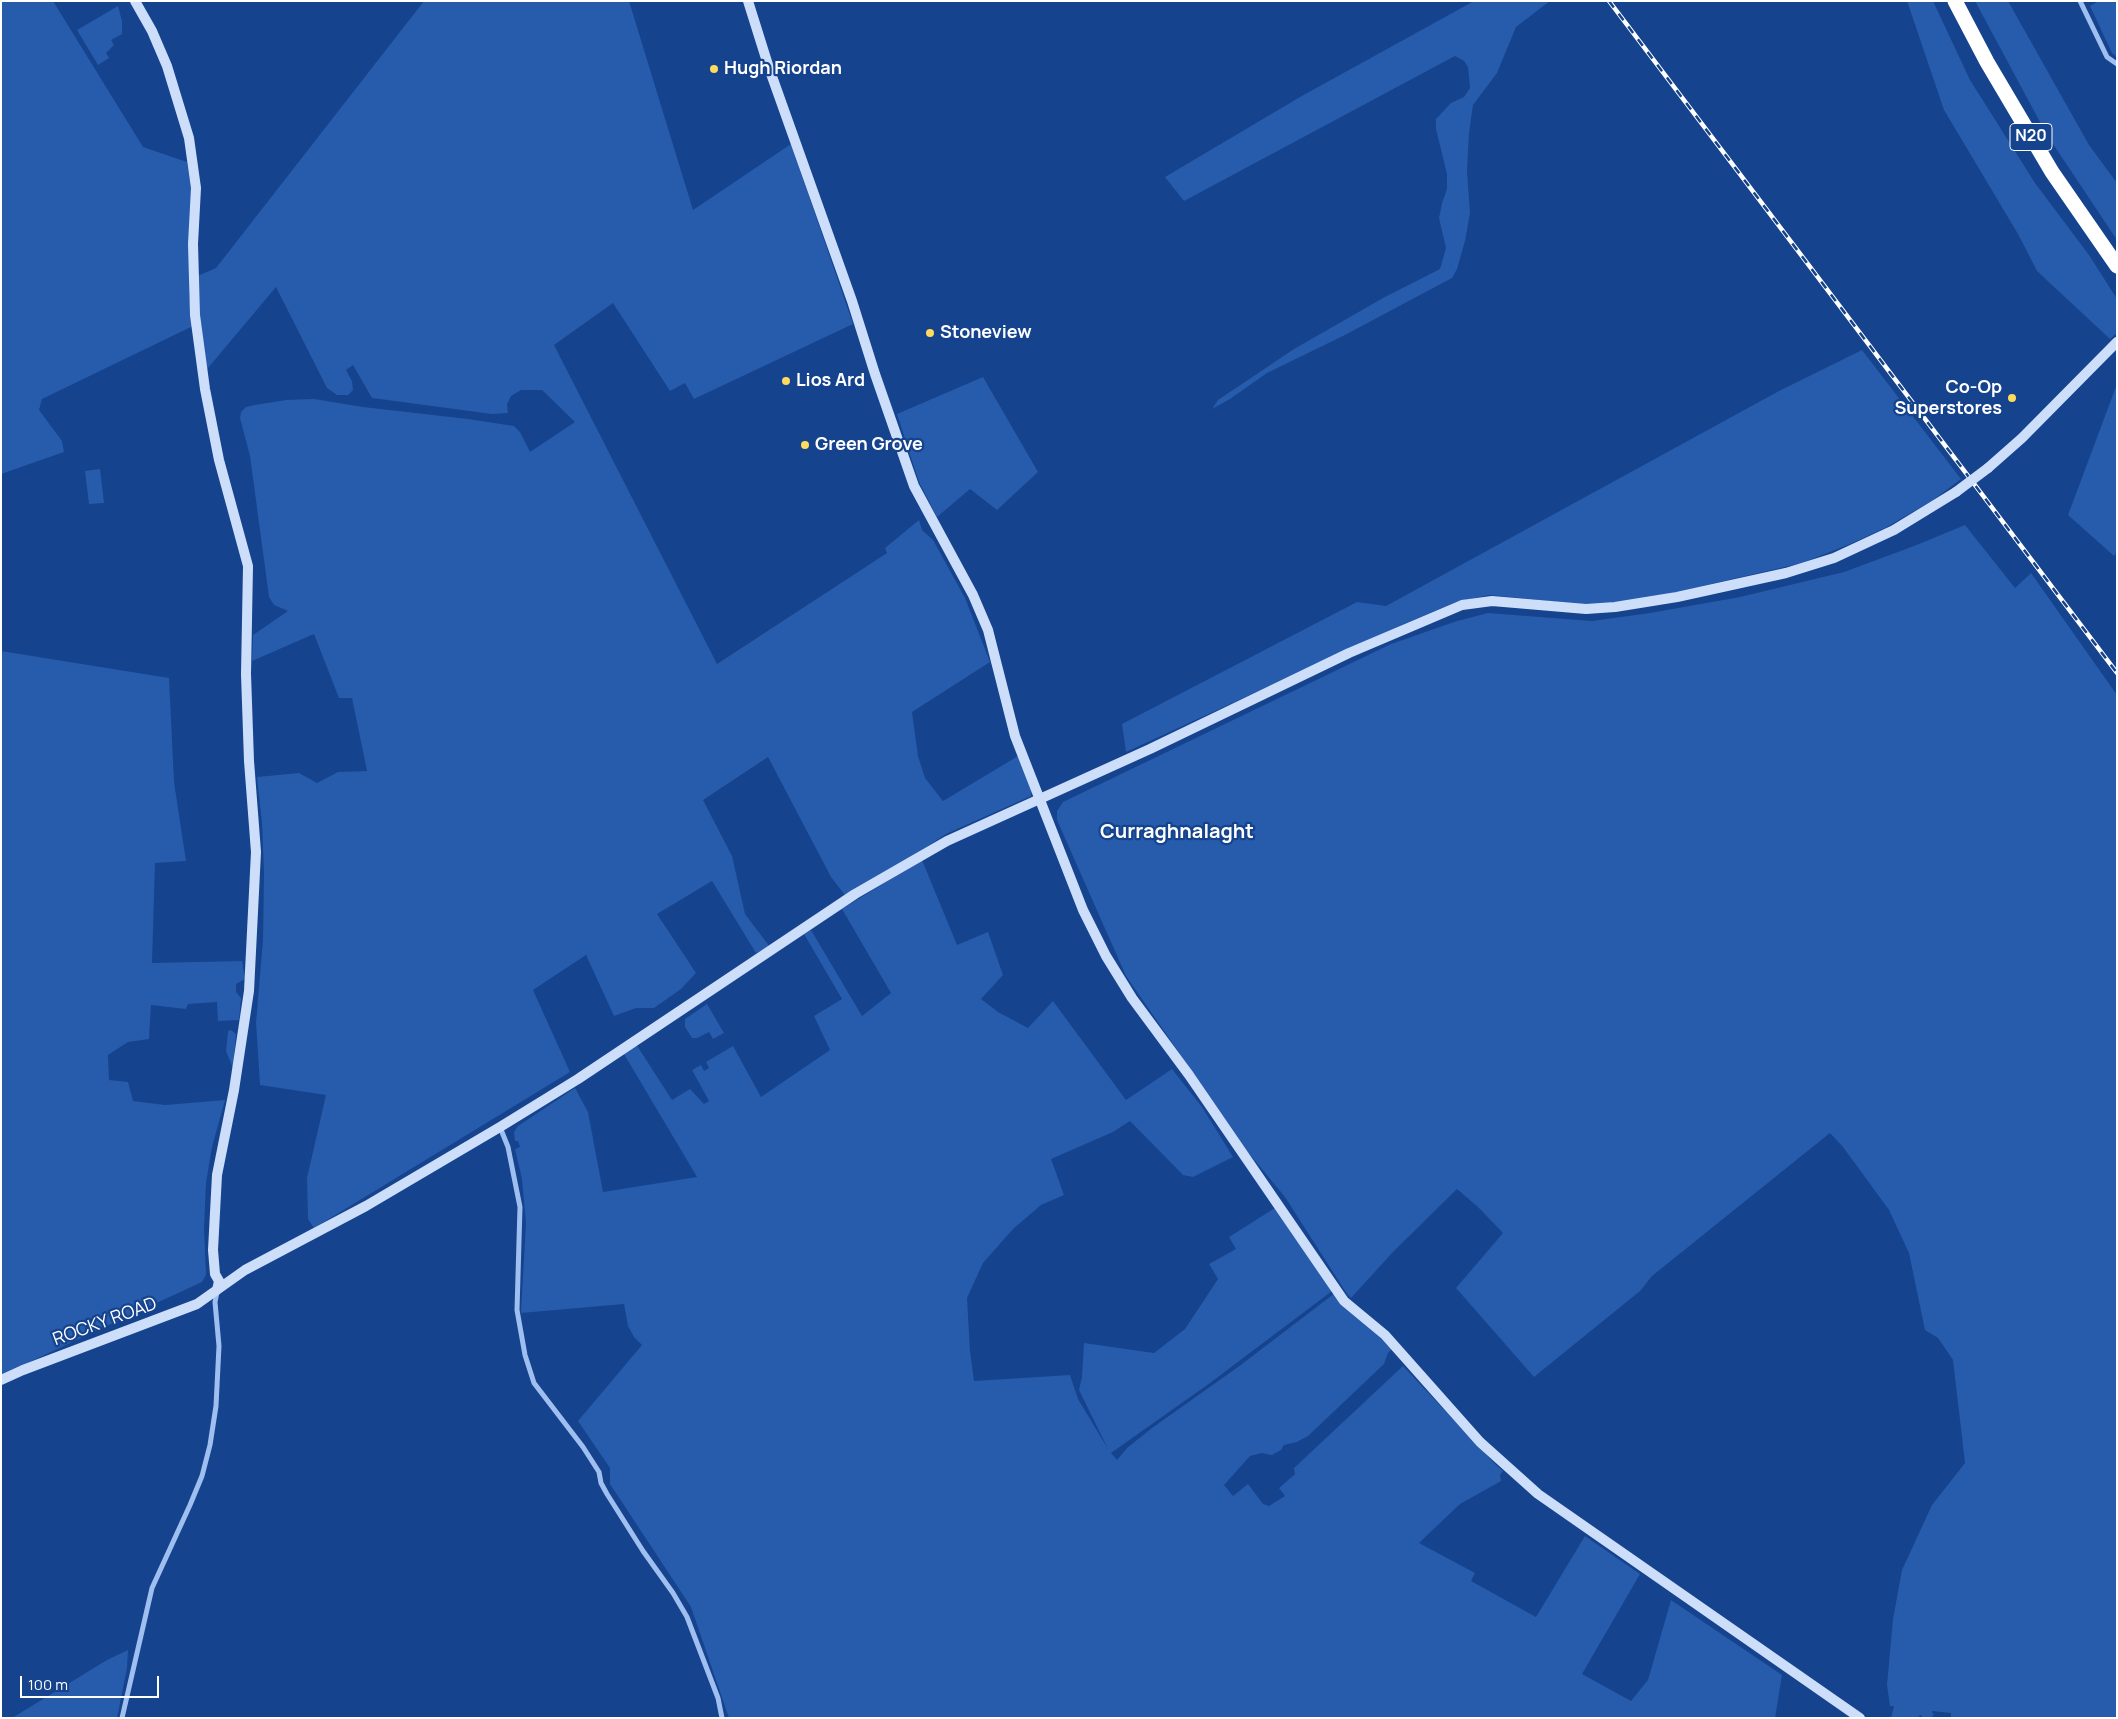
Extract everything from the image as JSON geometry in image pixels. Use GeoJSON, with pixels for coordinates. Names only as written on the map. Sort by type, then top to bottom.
{"type":"FeatureCollection","features":[{"type":"Feature","properties":{"kind":"highway","name":"N20"},"geometry":{"type":"LineString","coordinates":[[1955,1],[1987,62],[2052,172],[2117,266]]}},
{"type":"Feature","properties":{"kind":"street"},"geometry":{"type":"LineString","coordinates":[[122,1718],[152,1588],[202,1476],[210,1445],[216,1406],[219,1353],[215,1302],[219,1282],[215,1274],[213,1250],[216,1175],[234,1090],[249,991],[256,852],[248,761],[246,674],[248,566],[219,460],[205,389],[194,315],[192,244],[196,188],[189,138],[167,66],[152,31],[135,1]]}},
{"type":"Feature","properties":{"kind":"street"},"geometry":{"type":"LineString","coordinates":[[748,1],[769,68],[852,301],[914,486],[973,595],[988,630],[1015,736],[1083,910],[1106,956],[1132,998],[1189,1075],[1344,1301],[1385,1335],[1480,1442],[1538,1494],[1860,1718]]}},
{"type":"Feature","properties":{"kind":"street"},"geometry":{"type":"LineString","coordinates":[[2080,1],[2107,56],[2117,64]]}},
{"type":"Feature","properties":{"kind":"street","name":"ROCKY ROAD"},"geometry":{"type":"LineString","coordinates":[[1,1380],[197,1304],[245,1270],[366,1206],[578,1079],[856,894],[947,841],[1150,749],[1349,653],[1462,605],[1492,601],[1586,609],[1677,598],[1786,573],[1834,558],[1894,530],[1956,492],[1988,468],[2022,438],[2117,342]]}},
{"type":"Feature","properties":{"kind":"street"},"geometry":{"type":"LineString","coordinates":[[500,1127],[508,1147],[520,1206],[517,1310],[525,1355],[534,1384],[583,1447],[599,1472],[601,1483],[607,1494],[687,1616],[718,1698],[722,1718]]}},
{"type":"Feature","properties":{"kind":"shaded area"},"geometry":{"type":"Polygon","coordinates":[[[1,1],[53,1],[143,147],[187,162],[192,196],[189,295],[193,326],[42,399],[39,410],[62,441],[64,452],[1,474],[1,1]]]}},
{"type":"Feature","properties":{"kind":"shaded area"},"geometry":{"type":"Polygon","coordinates":[[[424,1],[629,1],[693,210],[791,144],[853,324],[694,399],[685,383],[670,391],[613,303],[554,345],[717,664],[887,553],[885,548],[919,520],[922,530],[933,540],[965,598],[990,662],[912,712],[918,756],[925,778],[943,801],[1018,756],[1032,789],[1031,796],[946,834],[848,899],[831,877],[768,757],[703,800],[732,856],[745,914],[770,947],[756,953],[712,881],[657,914],[696,973],[681,989],[654,1008],[636,1008],[614,1016],[586,955],[533,990],[570,1072],[314,1228],[308,1219],[307,1178],[326,1095],[260,1085],[256,1023],[263,940],[264,873],[262,823],[257,777],[299,773],[317,783],[338,772],[367,771],[352,698],[339,698],[314,634],[252,661],[253,635],[288,611],[274,605],[269,597],[250,456],[240,418],[241,412],[246,407],[255,405],[286,400],[314,399],[363,407],[468,419],[514,426],[520,432],[530,452],[575,422],[542,390],[521,390],[511,396],[507,404],[508,413],[492,414],[372,398],[353,365],[346,370],[352,381],[353,390],[348,395],[337,395],[327,388],[276,287],[203,374],[193,278],[216,268],[424,1]]]}},
{"type":"Feature","properties":{"kind":"shaded area"},"geometry":{"type":"Polygon","coordinates":[[[1474,1],[1550,1],[1516,27],[1497,73],[1473,105],[1467,171],[1470,213],[1465,241],[1457,269],[1452,278],[1343,336],[1267,373],[1212,409],[1218,400],[1294,349],[1383,298],[1440,269],[1446,248],[1439,218],[1447,189],[1447,174],[1436,129],[1436,119],[1451,103],[1464,97],[1470,88],[1468,67],[1464,61],[1455,56],[1184,201],[1165,177],[1300,97],[1474,1]]]}},
{"type":"Feature","properties":{"kind":"shaded area"},"geometry":{"type":"Polygon","coordinates":[[[1907,1],[1933,1],[1970,80],[2035,183],[2089,255],[2117,299],[2117,333],[2110,339],[2037,271],[2018,234],[1944,110],[1907,1]]]}},
{"type":"Feature","properties":{"kind":"shaded area"},"geometry":{"type":"Polygon","coordinates":[[[1975,1],[2008,1],[2089,145],[2117,183],[2117,240],[2047,135],[1975,1]]]}},
{"type":"Feature","properties":{"kind":"shaded area"},"geometry":{"type":"Polygon","coordinates":[[[2099,1],[2117,1],[2117,57],[2112,53],[2090,6],[2099,1]]]}},
{"type":"Feature","properties":{"kind":"shaded area"},"geometry":{"type":"Polygon","coordinates":[[[118,6],[122,21],[122,34],[111,40],[114,45],[106,53],[109,58],[98,65],[77,30],[118,6]]]}},
{"type":"Feature","properties":{"kind":"shaded area"},"geometry":{"type":"Polygon","coordinates":[[[1862,350],[1961,479],[1933,500],[1885,528],[1802,563],[1650,598],[1590,605],[1489,595],[1456,602],[1406,623],[1126,752],[1122,724],[1357,602],[1386,606],[1779,391],[1862,350]]]}},
{"type":"Feature","properties":{"kind":"shaded area"},"geometry":{"type":"Polygon","coordinates":[[[983,377],[1038,472],[997,510],[970,489],[937,517],[919,482],[897,414],[983,377]]]}},
{"type":"Feature","properties":{"kind":"shaded area"},"geometry":{"type":"Polygon","coordinates":[[[2117,384],[2117,552],[2114,556],[2068,515],[2117,384]]]}},
{"type":"Feature","properties":{"kind":"shaded area"},"geometry":{"type":"Polygon","coordinates":[[[100,469],[104,503],[89,504],[85,471],[100,469]]]}},
{"type":"Feature","properties":{"kind":"shaded area"},"geometry":{"type":"Polygon","coordinates":[[[1965,525],[2015,588],[2031,573],[2117,695],[2117,1718],[1951,1718],[1951,1713],[1932,1711],[1934,1714],[1931,1718],[1924,1718],[1920,1715],[1918,1718],[1891,1718],[1894,1706],[1890,1706],[1887,1685],[1893,1619],[1902,1570],[1932,1505],[1965,1463],[1953,1360],[1938,1338],[1925,1330],[1909,1253],[1889,1210],[1843,1147],[1830,1133],[1652,1276],[1640,1291],[1534,1377],[1456,1288],[1503,1233],[1478,1207],[1457,1189],[1393,1252],[1351,1298],[1347,1294],[1285,1197],[1247,1151],[1126,976],[1057,820],[1057,811],[1063,802],[1391,644],[1457,621],[1488,613],[1592,621],[1740,597],[1844,572],[1965,525]]]}},
{"type":"Feature","properties":{"kind":"shaded area"},"geometry":{"type":"Polygon","coordinates":[[[1,651],[169,678],[174,782],[186,861],[155,863],[152,963],[242,961],[245,979],[236,984],[236,992],[241,998],[239,1020],[218,1021],[217,1002],[188,1004],[186,1009],[151,1005],[149,1039],[128,1042],[108,1055],[109,1080],[128,1082],[133,1101],[165,1105],[225,1100],[212,1147],[206,1183],[204,1229],[206,1275],[202,1282],[1,1375],[1,651]]]}},
{"type":"Feature","properties":{"kind":"shaded area"},"geometry":{"type":"Polygon","coordinates":[[[922,860],[957,945],[988,932],[1003,975],[981,999],[998,1012],[1028,1028],[1053,1001],[1126,1100],[1172,1069],[1202,1107],[1233,1157],[1193,1177],[1183,1175],[1130,1121],[1113,1132],[1051,1159],[1064,1195],[1041,1205],[1013,1229],[983,1263],[967,1298],[974,1381],[1070,1375],[1078,1399],[1108,1449],[1079,1390],[1082,1377],[1084,1343],[1154,1353],[1185,1329],[1218,1279],[1209,1264],[1236,1249],[1229,1237],[1278,1206],[1336,1288],[1210,1383],[1111,1453],[1117,1460],[1127,1448],[1152,1428],[1238,1367],[1335,1293],[1392,1349],[1388,1353],[1384,1364],[1308,1436],[1297,1442],[1284,1445],[1281,1450],[1272,1455],[1262,1453],[1250,1456],[1224,1485],[1233,1496],[1248,1484],[1263,1504],[1269,1506],[1285,1496],[1279,1488],[1295,1474],[1294,1468],[1403,1366],[1503,1471],[1500,1475],[1501,1481],[1460,1504],[1419,1543],[1475,1573],[1471,1581],[1536,1617],[1585,1536],[1640,1574],[1582,1674],[1631,1701],[1648,1680],[1671,1600],[1782,1675],[1775,1718],[729,1718],[691,1607],[610,1484],[610,1468],[578,1421],[642,1345],[634,1337],[628,1326],[624,1304],[521,1313],[526,1223],[522,1179],[515,1149],[520,1147],[518,1141],[515,1141],[514,1132],[518,1126],[575,1088],[588,1112],[603,1192],[697,1177],[624,1054],[636,1044],[672,1100],[690,1089],[704,1104],[709,1101],[692,1070],[701,1065],[704,1071],[709,1068],[706,1062],[733,1046],[761,1097],[830,1050],[814,1016],[842,999],[804,934],[811,930],[862,1016],[891,993],[842,909],[922,860]]]}},
{"type":"Feature","properties":{"kind":"shaded area"},"geometry":{"type":"Polygon","coordinates":[[[707,1004],[724,1033],[713,1039],[709,1032],[697,1038],[692,1038],[685,1027],[685,1019],[707,1004]]]}},
{"type":"Feature","properties":{"kind":"shaded area"},"geometry":{"type":"Polygon","coordinates":[[[231,1030],[236,1034],[233,1068],[226,1051],[228,1031],[231,1030]]]}},
{"type":"Feature","properties":{"kind":"shaded area"},"geometry":{"type":"Polygon","coordinates":[[[128,1650],[127,1668],[117,1718],[12,1718],[107,1660],[128,1650]]]}},
{"type":"Feature","properties":{"kind":"railway"},"geometry":{"type":"LineString","coordinates":[[1609,1],[2117,673]]}},
{"type":"Feature","properties":{"kind":"place","name":"Hugh Riordan"},"geometry":{"type":"Point","coordinates":[714,69]}},
{"type":"Feature","properties":{"kind":"place","name":"Stoneview"},"geometry":{"type":"Point","coordinates":[930,333]}},
{"type":"Feature","properties":{"kind":"place","name":"Lios Ard"},"geometry":{"type":"Point","coordinates":[786,381]}},
{"type":"Feature","properties":{"kind":"place","name":"Co-Op Superstores"},"geometry":{"type":"Point","coordinates":[2012,398]}},
{"type":"Feature","properties":{"kind":"place","name":"Green Grove"},"geometry":{"type":"Point","coordinates":[805,445]}},
{"type":"Feature","properties":{"kind":"district","name":"Curraghnalaght"},"geometry":{"type":"Point","coordinates":[1177,832]}}]}
